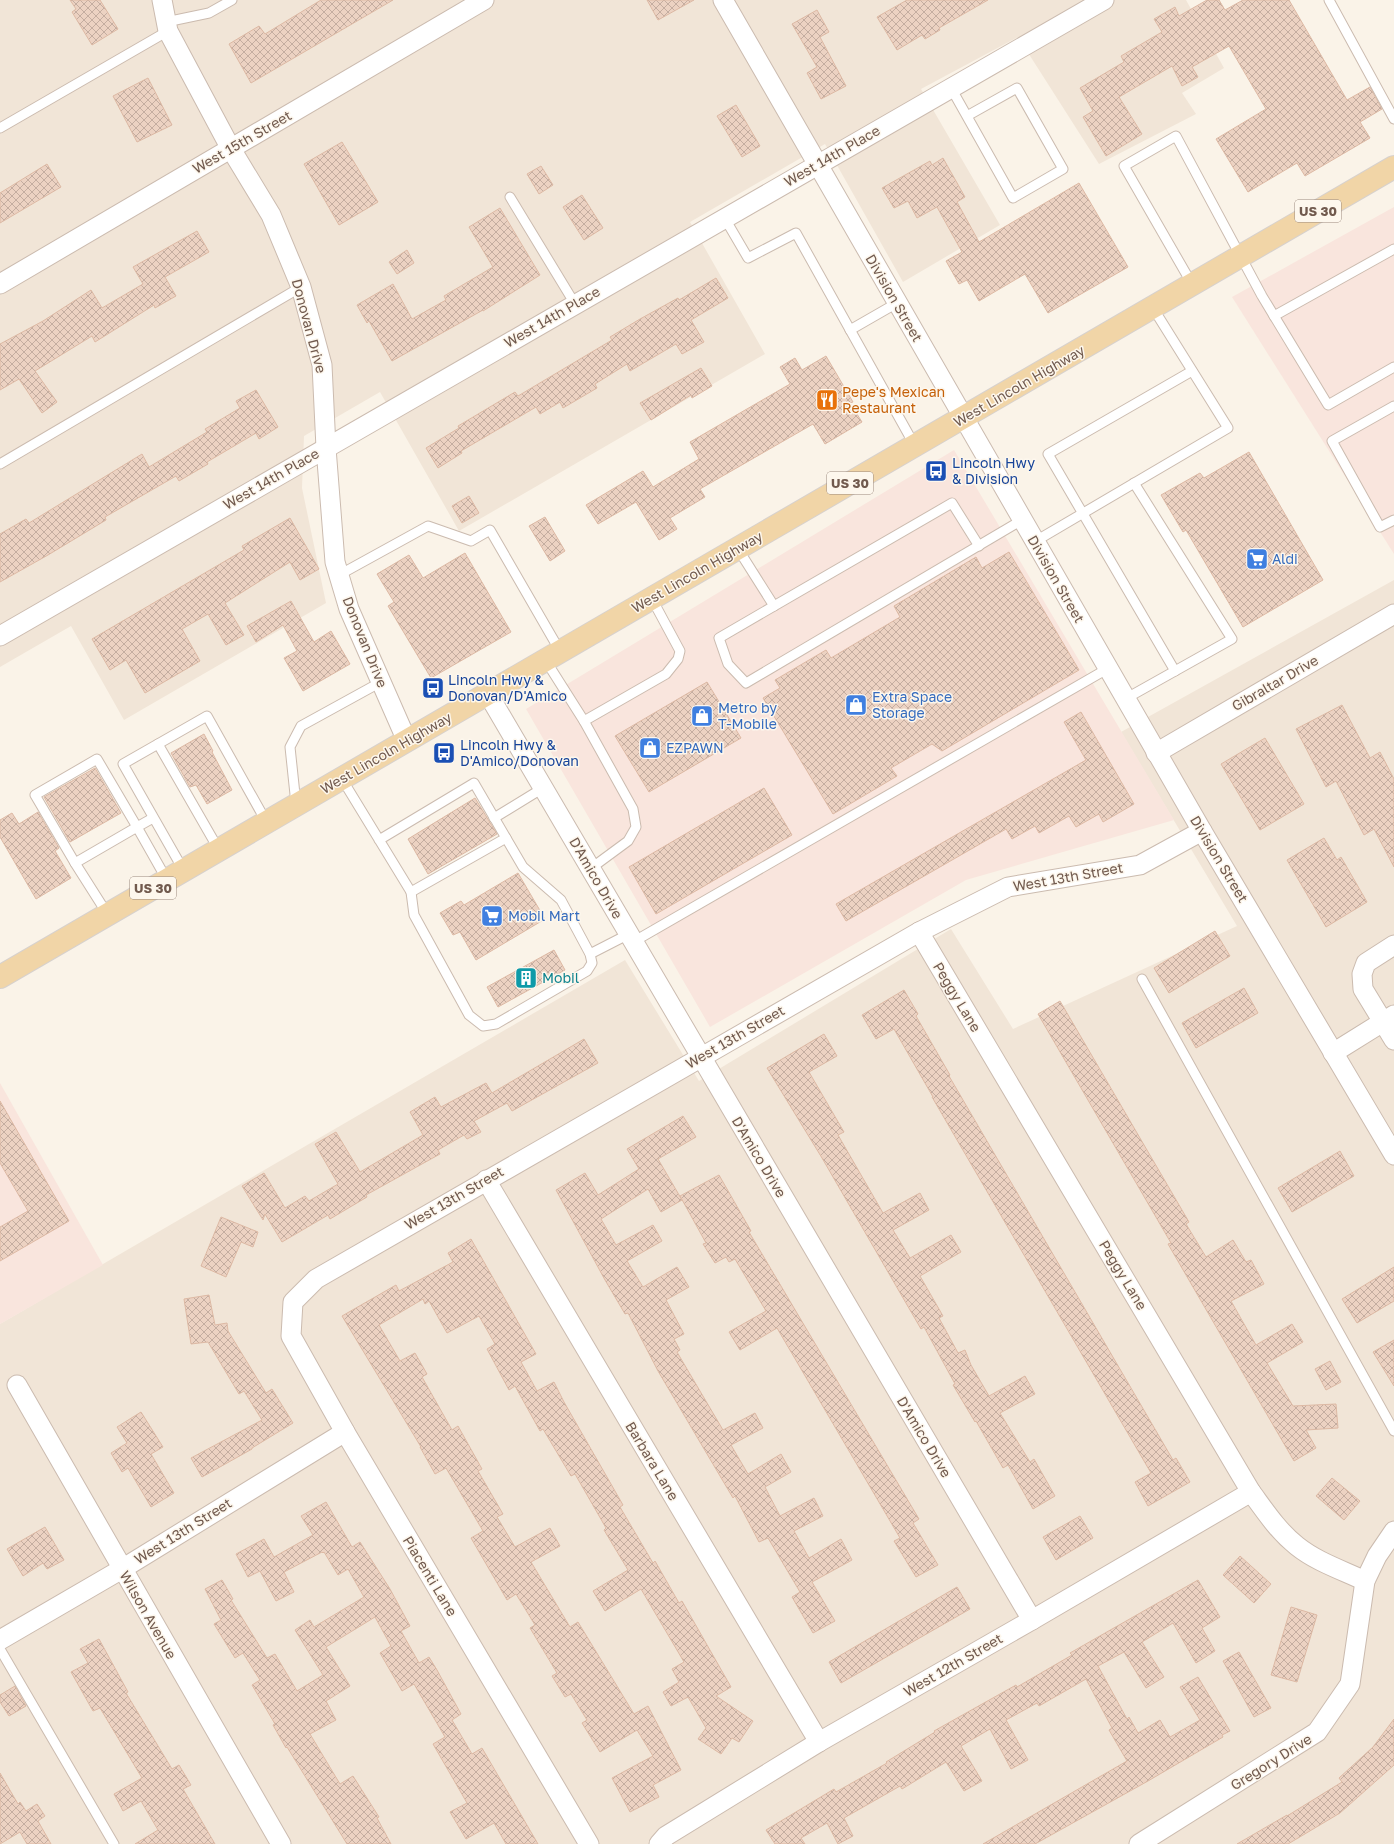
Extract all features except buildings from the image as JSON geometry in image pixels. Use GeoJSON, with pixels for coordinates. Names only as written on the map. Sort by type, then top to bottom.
{"type":"FeatureCollection","features":[{"type":"Feature","properties":{"kind":"main road","name":"West Lincoln Highway"},"geometry":{"type":"LineString","coordinates":[[0,977],[1394,167]]}},
{"type":"Feature","properties":{"kind":"street","name":"Donovan Drive"},"geometry":{"type":"LineString","coordinates":[[162,0],[167,27],[231,149],[271,215],[301,287],[322,365],[326,448],[335,562],[349,609],[407,741]]}},
{"type":"Feature","properties":{"kind":"street","name":"West 15th Street"},"geometry":{"type":"LineString","coordinates":[[0,284],[484,0]]}},
{"type":"Feature","properties":{"kind":"street","name":"Division Street"},"geometry":{"type":"LineString","coordinates":[[723,0],[1107,669],[1394,1155]]}},
{"type":"Feature","properties":{"kind":"street","name":"West 14th Place"},"geometry":{"type":"LineString","coordinates":[[0,636],[724,217],[1104,0]]}},
{"type":"Feature","properties":{"kind":"street","name":"Gibraltar Drive"},"geometry":{"type":"LineString","coordinates":[[1156,752],[1394,614]]}},
{"type":"Feature","properties":{"kind":"street","name":"D'Amico Drive"},"geometry":{"type":"LineString","coordinates":[[488,694],[1032,1620]]}},
{"type":"Feature","properties":{"kind":"street","name":"West 13th Street"},"geometry":{"type":"LineString","coordinates":[[293,1302],[316,1279],[919,932],[1008,887],[1140,865],[1202,831]]}},
{"type":"Feature","properties":{"kind":"street","name":"Peggy Lane"},"geometry":{"type":"LineString","coordinates":[[919,932],[1251,1492],[1272,1521],[1296,1545],[1320,1560],[1365,1581]]}},
{"type":"Feature","properties":{"kind":"street"},"geometry":{"type":"LineString","coordinates":[[1394,945],[1366,963],[1362,974],[1363,989],[1388,1019],[1394,1040]]}},
{"type":"Feature","properties":{"kind":"street"},"geometry":{"type":"LineString","coordinates":[[1334,1052],[1388,1019]]}},
{"type":"Feature","properties":{"kind":"street","name":"Barbara Lane"},"geometry":{"type":"LineString","coordinates":[[486,1180],[819,1742]]}},
{"type":"Feature","properties":{"kind":"street","name":"Piacenti Lane"},"geometry":{"type":"LineString","coordinates":[[293,1302],[291,1336],[345,1432],[589,1844]]}},
{"type":"Feature","properties":{"kind":"street","name":"Wilson Avenue"},"geometry":{"type":"LineString","coordinates":[[17,1385],[281,1844]]}},
{"type":"Feature","properties":{"kind":"street","name":"West 13th Street"},"geometry":{"type":"LineString","coordinates":[[0,1640],[122,1569],[345,1432]]}},
{"type":"Feature","properties":{"kind":"street","name":"West 12th Street"},"geometry":{"type":"LineString","coordinates":[[660,1844],[666,1836],[819,1742],[1251,1492]]}},
{"type":"Feature","properties":{"kind":"street","name":"Gregory Drive"},"geometry":{"type":"LineString","coordinates":[[1145,1842],[1317,1732],[1350,1684],[1365,1581],[1378,1556],[1394,1531]]}},
{"type":"Feature","properties":{"kind":"lane"},"geometry":{"type":"LineString","coordinates":[[0,128],[167,27],[209,12],[232,0]]}},
{"type":"Feature","properties":{"kind":"lane"},"geometry":{"type":"LineString","coordinates":[[1329,0],[1394,119]]}},
{"type":"Feature","properties":{"kind":"lane"},"geometry":{"type":"LineString","coordinates":[[951,88],[1013,198],[1063,169],[1017,88],[967,116]]}},
{"type":"Feature","properties":{"kind":"lane"},"geometry":{"type":"LineString","coordinates":[[1192,284],[1124,166],[1176,136],[1274,316],[1328,405],[1394,367]]}},
{"type":"Feature","properties":{"kind":"lane"},"geometry":{"type":"LineString","coordinates":[[510,196],[575,304]]}},
{"type":"Feature","properties":{"kind":"lane"},"geometry":{"type":"LineString","coordinates":[[724,217],[748,258],[796,232],[915,446]]}},
{"type":"Feature","properties":{"kind":"lane"},"geometry":{"type":"LineString","coordinates":[[1274,316],[1394,249]]}},
{"type":"Feature","properties":{"kind":"lane"},"geometry":{"type":"LineString","coordinates":[[0,464],[301,287]]}},
{"type":"Feature","properties":{"kind":"lane"},"geometry":{"type":"LineString","coordinates":[[850,330],[897,303]]}},
{"type":"Feature","properties":{"kind":"lane"},"geometry":{"type":"LineString","coordinates":[[1034,542],[1228,428],[1153,308]]}},
{"type":"Feature","properties":{"kind":"lane"},"geometry":{"type":"LineString","coordinates":[[1175,671],[1048,454],[1192,371]]}},
{"type":"Feature","properties":{"kind":"lane"},"geometry":{"type":"LineString","coordinates":[[1394,406],[1332,441],[1380,527],[1394,520]]}},
{"type":"Feature","properties":{"kind":"lane"},"geometry":{"type":"LineString","coordinates":[[1125,699],[1232,639],[1134,483]]}},
{"type":"Feature","properties":{"kind":"lane"},"geometry":{"type":"LineString","coordinates":[[978,546],[952,503],[719,638],[728,664],[746,683],[978,546],[1022,520]]}},
{"type":"Feature","properties":{"kind":"lane"},"geometry":{"type":"LineString","coordinates":[[339,575],[428,526],[471,541],[490,530],[584,722],[633,809],[636,827],[628,841],[590,869]]}},
{"type":"Feature","properties":{"kind":"lane"},"geometry":{"type":"LineString","coordinates":[[738,549],[774,606]]}},
{"type":"Feature","properties":{"kind":"lane"},"geometry":{"type":"LineString","coordinates":[[584,722],[666,674],[678,659],[680,651],[652,599]]}},
{"type":"Feature","properties":{"kind":"lane"},"geometry":{"type":"LineString","coordinates":[[590,954],[631,938],[1107,669]]}},
{"type":"Feature","properties":{"kind":"lane"},"geometry":{"type":"LineString","coordinates":[[296,805],[290,747],[294,736],[301,726],[381,682]]}},
{"type":"Feature","properties":{"kind":"lane"},"geometry":{"type":"LineString","coordinates":[[175,875],[154,818],[123,764],[207,716],[267,823]]}},
{"type":"Feature","properties":{"kind":"lane"},"geometry":{"type":"LineString","coordinates":[[158,744],[219,850]]}},
{"type":"Feature","properties":{"kind":"lane"},"geometry":{"type":"LineString","coordinates":[[108,915],[35,795],[96,758],[137,828],[175,875]]}},
{"type":"Feature","properties":{"kind":"lane"},"geometry":{"type":"LineString","coordinates":[[342,778],[379,840],[411,892],[414,915],[468,1015],[483,1026],[496,1024],[587,971],[592,963],[590,954],[561,900],[523,867],[474,783],[379,840]]}},
{"type":"Feature","properties":{"kind":"lane"},"geometry":{"type":"LineString","coordinates":[[494,818],[543,788]]}},
{"type":"Feature","properties":{"kind":"lane"},"geometry":{"type":"LineString","coordinates":[[75,863],[154,818]]}},
{"type":"Feature","properties":{"kind":"lane"},"geometry":{"type":"LineString","coordinates":[[411,892],[506,838]]}},
{"type":"Feature","properties":{"kind":"lane"},"geometry":{"type":"LineString","coordinates":[[1142,979],[1394,1431]]}},
{"type":"Feature","properties":{"kind":"lane"},"geometry":{"type":"LineString","coordinates":[[0,1649],[114,1844]]}},
{"type":"Feature","properties":{"kind":"shaded area"},"geometry":{"type":"Polygon","coordinates":[[[0,0],[1186,0],[1224,68],[1182,93],[1196,114],[1099,164],[1018,37],[921,89],[1000,225],[903,282],[825,144],[690,222],[765,354],[459,531],[380,392],[304,436],[302,488],[326,603],[124,720],[71,626],[0,667],[0,0]]]}},
{"type":"Feature","properties":{"kind":"shaded area"},"geometry":{"type":"Polygon","coordinates":[[[1394,207],[1394,554],[1232,297],[1394,207]]]}},
{"type":"Feature","properties":{"kind":"shaded area"},"geometry":{"type":"Polygon","coordinates":[[[954,450],[1174,820],[966,880],[710,1027],[526,709],[954,450]]]}},
{"type":"Feature","properties":{"kind":"shaded area"},"geometry":{"type":"Polygon","coordinates":[[[1394,580],[1394,1844],[0,1844],[0,1324],[625,960],[699,1081],[951,929],[1013,1029],[1237,926],[1121,732],[1394,580]]]}},
{"type":"Feature","properties":{"kind":"shaded area"},"geometry":{"type":"Polygon","coordinates":[[[0,1083],[103,1265],[0,1324],[0,1083]]]}},
{"type":"Feature","properties":{"kind":"place","name":"Pepe's Mexican Restaurant"},"geometry":{"type":"Point","coordinates":[827,400]}},
{"type":"Feature","properties":{"kind":"place","name":"Lincoln Hwy & Division"},"geometry":{"type":"Point","coordinates":[936,471]}},
{"type":"Feature","properties":{"kind":"place","name":"Aldi"},"geometry":{"type":"Point","coordinates":[1257,559]}},
{"type":"Feature","properties":{"kind":"place","name":"Lincoln Hwy & Donovan/D'Amico"},"geometry":{"type":"Point","coordinates":[433,688]}},
{"type":"Feature","properties":{"kind":"place","name":"Extra Space Storage"},"geometry":{"type":"Point","coordinates":[856,705]}},
{"type":"Feature","properties":{"kind":"place","name":"Metro by T-Mobile"},"geometry":{"type":"Point","coordinates":[702,716]}},
{"type":"Feature","properties":{"kind":"place","name":"EZPAWN"},"geometry":{"type":"Point","coordinates":[650,748]}},
{"type":"Feature","properties":{"kind":"place","name":"Lincoln Hwy & D'Amico/Donovan"},"geometry":{"type":"Point","coordinates":[444,753]}},
{"type":"Feature","properties":{"kind":"place","name":"Mobil Mart"},"geometry":{"type":"Point","coordinates":[492,916]}},
{"type":"Feature","properties":{"kind":"place","name":"Mobil"},"geometry":{"type":"Point","coordinates":[526,978]}}]}
